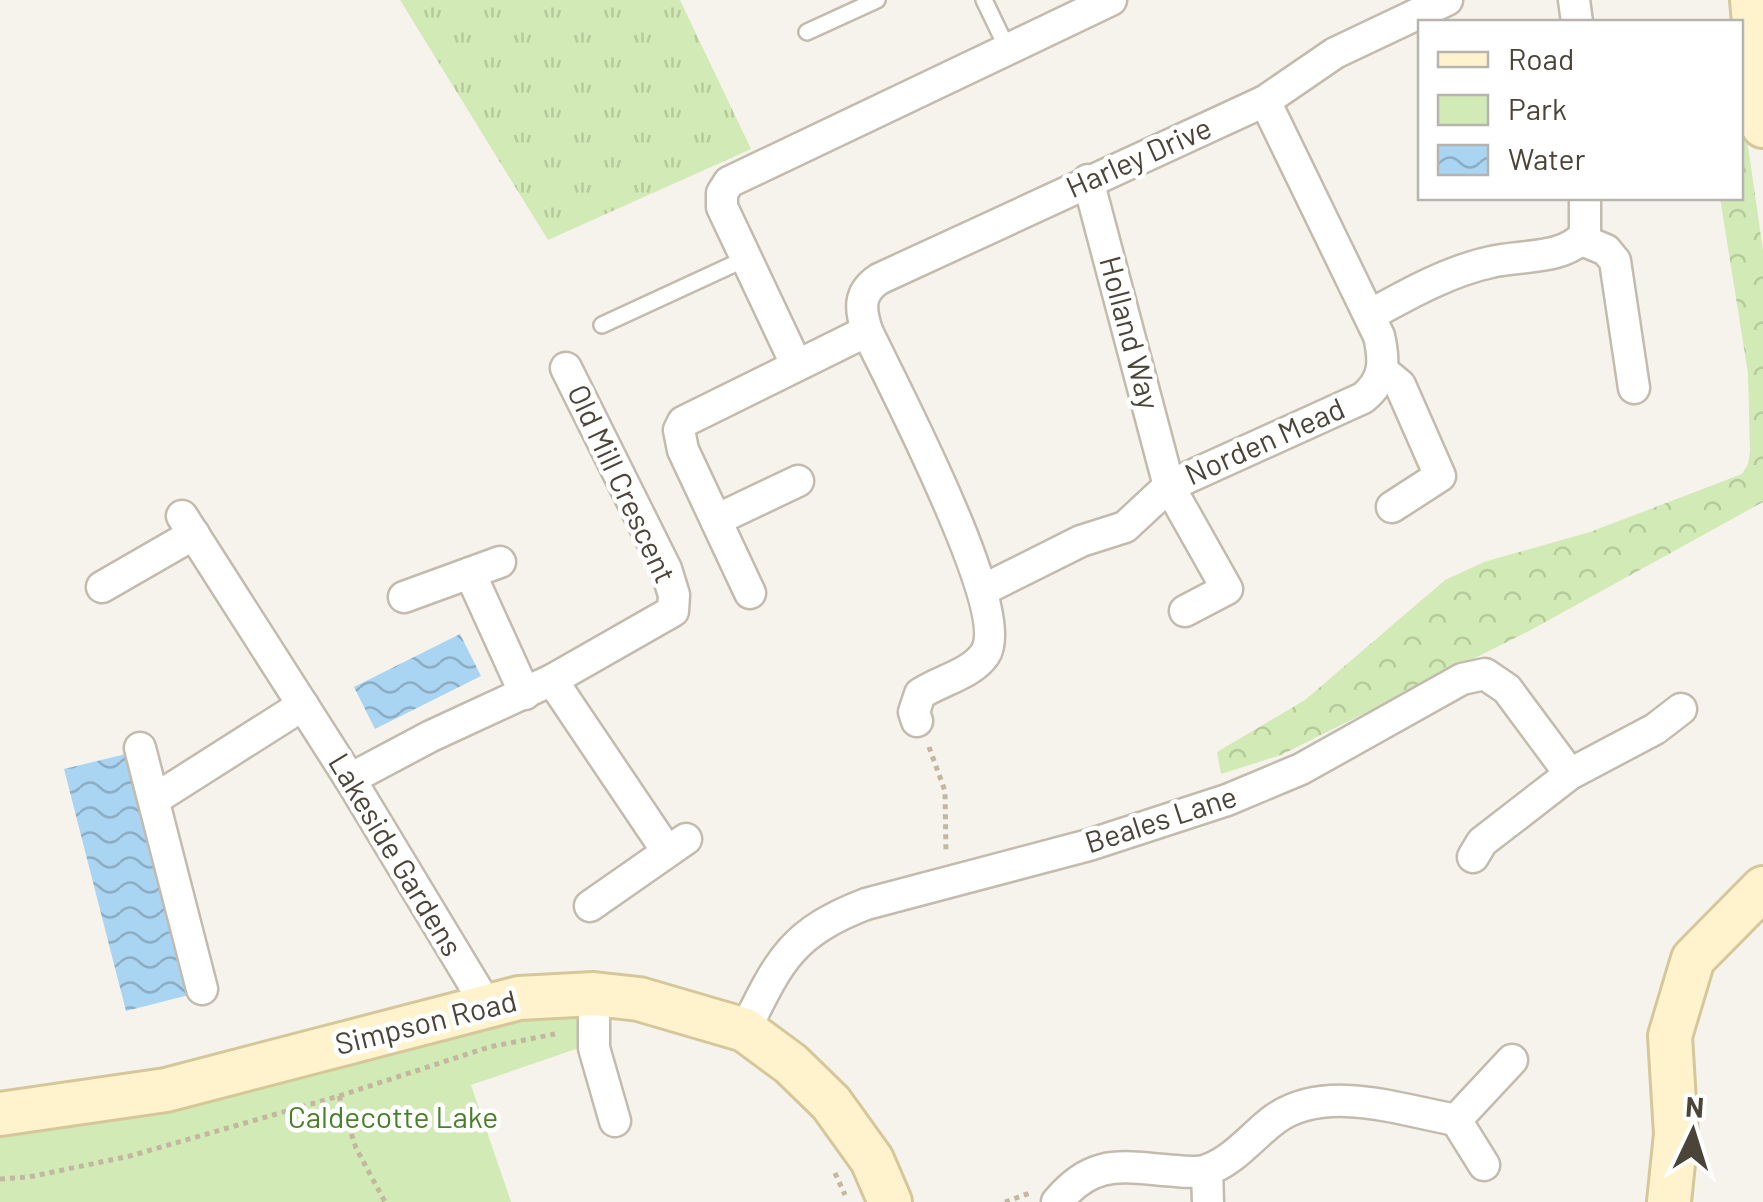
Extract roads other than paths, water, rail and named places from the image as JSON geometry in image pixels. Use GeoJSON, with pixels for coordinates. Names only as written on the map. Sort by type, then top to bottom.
{"type":"FeatureCollection","features":[{"type":"Feature","properties":{"kind":"street"},"geometry":{"type":"LineString","coordinates":[[796,364],[722,207],[722,193],[729,182],[1112,0]]}},
{"type":"Feature","properties":{"kind":"street","name":"Harley Drive"},"geometry":{"type":"LineString","coordinates":[[867,331],[861,303],[873,282],[1265,101],[1349,46],[1448,0]]}},
{"type":"Feature","properties":{"kind":"street"},"geometry":{"type":"LineString","coordinates":[[1752,0],[1763,126]]}},
{"type":"Feature","properties":{"kind":"street"},"geometry":{"type":"LineString","coordinates":[[1265,101],[1370,314],[1383,351],[1383,371],[1400,385],[1440,476],[1392,507]]}},
{"type":"Feature","properties":{"kind":"street","name":"Holland Way"},"geometry":{"type":"LineString","coordinates":[[1088,180],[1169,486],[1227,589],[1185,611]]}},
{"type":"Feature","properties":{"kind":"street"},"geometry":{"type":"LineString","coordinates":[[1582,240],[1587,226],[1585,200]]}},
{"type":"Feature","properties":{"kind":"street"},"geometry":{"type":"LineString","coordinates":[[1370,314],[1469,268],[1552,252],[1582,240],[1606,250],[1615,261],[1634,388]]}},
{"type":"Feature","properties":{"kind":"street"},"geometry":{"type":"LineString","coordinates":[[750,593],[683,450],[679,430],[683,422],[867,331],[972,558],[983,590],[990,633],[984,656],[974,665],[920,694],[914,702],[917,722]]}},
{"type":"Feature","properties":{"kind":"street","name":"Old Mill Crescent"},"geometry":{"type":"LineString","coordinates":[[350,779],[431,736],[538,687],[673,611],[674,594],[666,569],[566,368]]}},
{"type":"Feature","properties":{"kind":"street","name":"Norden Mead"},"geometry":{"type":"LineString","coordinates":[[983,590],[1080,541],[1125,527],[1169,486],[1363,398],[1383,371]]}},
{"type":"Feature","properties":{"kind":"street"},"geometry":{"type":"LineString","coordinates":[[716,520],[798,481]]}},
{"type":"Feature","properties":{"kind":"street","name":"Lakeside Gardens"},"geometry":{"type":"LineString","coordinates":[[102,587],[188,525],[350,779],[487,1006]]}},
{"type":"Feature","properties":{"kind":"street"},"geometry":{"type":"LineString","coordinates":[[404,596],[500,562]]}},
{"type":"Feature","properties":{"kind":"street"},"geometry":{"type":"LineString","coordinates":[[470,573],[538,687],[677,845],[590,906]]}},
{"type":"Feature","properties":{"kind":"street","name":"Beales Lane"},"geometry":{"type":"LineString","coordinates":[[744,1030],[768,982],[799,938],[830,918],[866,904],[1088,845],[1227,800],[1302,769],[1462,679],[1485,674],[1506,689],[1570,774]]}},
{"type":"Feature","properties":{"kind":"street"},"geometry":{"type":"LineString","coordinates":[[155,799],[303,705]]}},
{"type":"Feature","properties":{"kind":"street"},"geometry":{"type":"LineString","coordinates":[[1473,857],[1482,842],[1570,774],[1655,729],[1681,709]]}},
{"type":"Feature","properties":{"kind":"street"},"geometry":{"type":"LineString","coordinates":[[140,748],[202,989]]}},
{"type":"Feature","properties":{"kind":"street"},"geometry":{"type":"LineString","coordinates":[[1669,1202],[1676,1134],[1670,1036],[1693,959],[1763,888]]}},
{"type":"Feature","properties":{"kind":"street"},"geometry":{"type":"LineString","coordinates":[[594,994],[594,1048],[615,1121]]}},
{"type":"Feature","properties":{"kind":"street","name":"Simpson Road"},"geometry":{"type":"LineString","coordinates":[[0,1114],[166,1090],[519,998],[594,994],[639,999],[744,1030],[791,1064],[832,1103],[872,1160],[890,1202]]}},
{"type":"Feature","properties":{"kind":"street"},"geometry":{"type":"LineString","coordinates":[[1456,1120],[1512,1060]]}},
{"type":"Feature","properties":{"kind":"street"},"geometry":{"type":"LineString","coordinates":[[1058,1202],[1082,1178],[1102,1168],[1125,1165],[1207,1171],[1245,1147],[1276,1118],[1308,1103],[1344,1101],[1456,1120],[1484,1165]]}},
{"type":"Feature","properties":{"kind":"street"},"geometry":{"type":"LineString","coordinates":[[1207,1171],[1208,1202]]}},
{"type":"Feature","properties":{"kind":"lane"},"geometry":{"type":"LineString","coordinates":[[807,32],[877,0]]}},
{"type":"Feature","properties":{"kind":"lane"},"geometry":{"type":"LineString","coordinates":[[984,0],[1008,50]]}},
{"type":"Feature","properties":{"kind":"lane"},"geometry":{"type":"LineString","coordinates":[[602,325],[745,260]]}},
{"type":"Feature","properties":{"kind":"water"},"geometry":{"type":"Polygon","coordinates":[[[460,634],[481,676],[375,729],[354,687],[460,634]]]}},
{"type":"Feature","properties":{"kind":"water"},"geometry":{"type":"Polygon","coordinates":[[[126,754],[189,995],[126,1011],[64,769],[126,754]]]}},
{"type":"Feature","properties":{"kind":"park label","name":"Caldecotte Lake"},"geometry":{"type":"Point","coordinates":[393,1118]}}]}
